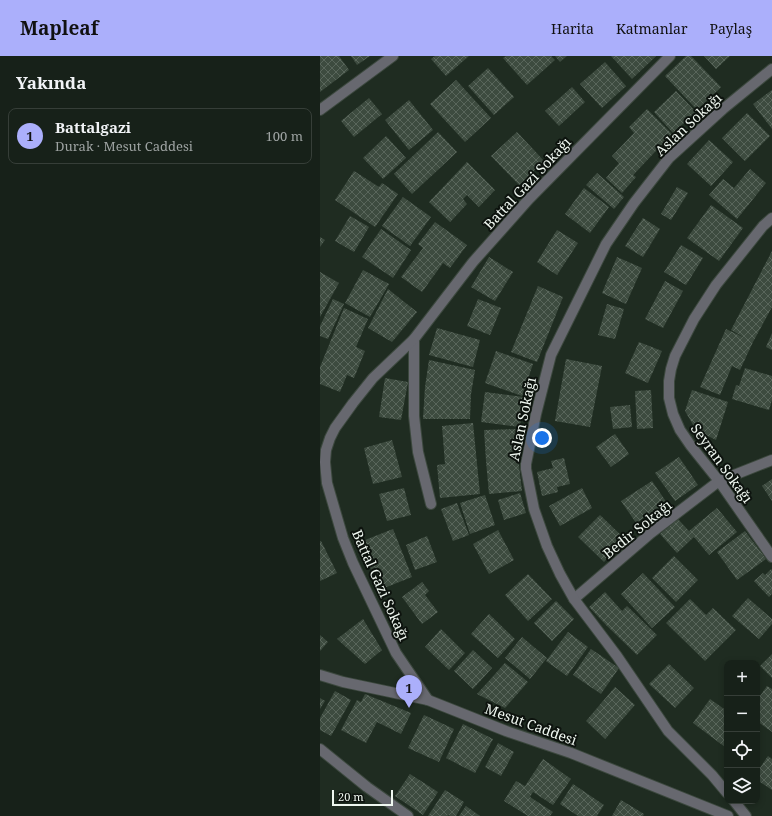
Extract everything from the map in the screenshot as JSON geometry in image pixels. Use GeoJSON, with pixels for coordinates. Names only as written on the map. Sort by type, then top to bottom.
{"type":"FeatureCollection","features":[{"type":"Feature","properties":{"kind":"street"},"geometry":{"type":"LineString","coordinates":[[320,110],[394,56]]}},
{"type":"Feature","properties":{"kind":"street","name":"Battal Gazi Sokağı"},"geometry":{"type":"LineString","coordinates":[[428,700],[396,653],[353,563],[343,538],[327,483],[325,462],[326,450],[330,438],[352,403],[373,378],[414,339],[473,262],[528,199],[670,56]]}},
{"type":"Feature","properties":{"kind":"street","name":"Aslan Sokağı"},"geometry":{"type":"LineString","coordinates":[[724,789],[712,774],[668,731],[617,656],[574,599],[547,546],[534,510],[526,469],[536,414],[551,356],[602,252],[634,203],[669,158],[723,109],[772,69]]}},
{"type":"Feature","properties":{"kind":"street","name":"Seyran Sokağı"},"geometry":{"type":"LineString","coordinates":[[772,218],[763,226],[716,285],[694,319],[675,356],[669,381],[669,398],[673,414],[680,430],[690,446],[719,481],[772,557]]}},
{"type":"Feature","properties":{"kind":"street"},"geometry":{"type":"LineString","coordinates":[[414,339],[414,416],[418,452],[431,504]]}},
{"type":"Feature","properties":{"kind":"street","name":"Bedir Sokağı"},"geometry":{"type":"LineString","coordinates":[[574,599],[652,533],[719,481],[772,460]]}},
{"type":"Feature","properties":{"kind":"street","name":"Mesut Caddesi"},"geometry":{"type":"LineString","coordinates":[[320,675],[343,682],[428,700],[506,731],[571,753],[728,816]]}},
{"type":"Feature","properties":{"kind":"street"},"geometry":{"type":"LineString","coordinates":[[320,749],[367,787],[408,816]]}},
{"type":"Feature","properties":{"kind":"street"},"geometry":{"type":"LineString","coordinates":[[736,804],[746,816]]}},
{"type":"Feature","properties":{"kind":"building"},"geometry":{"type":"Polygon","coordinates":[[[320,56],[339,56],[349,70],[320,92],[320,56]]]}},
{"type":"Feature","properties":{"kind":"building"},"geometry":{"type":"Polygon","coordinates":[[[351,56],[370,56],[357,65],[351,56]]]}},
{"type":"Feature","properties":{"kind":"building"},"geometry":{"type":"Polygon","coordinates":[[[435,56],[469,56],[446,76],[431,59],[435,56]]]}},
{"type":"Feature","properties":{"kind":"building"},"geometry":{"type":"Polygon","coordinates":[[[506,56],[551,56],[555,60],[527,85],[503,58],[506,56]]]}},
{"type":"Feature","properties":{"kind":"building"},"geometry":{"type":"Polygon","coordinates":[[[555,56],[567,56],[560,62],[555,56]]]}},
{"type":"Feature","properties":{"kind":"building"},"geometry":{"type":"Polygon","coordinates":[[[611,56],[656,56],[632,79],[611,56]]]}},
{"type":"Feature","properties":{"kind":"building"},"geometry":{"type":"Polygon","coordinates":[[[686,56],[691,56],[721,87],[697,110],[665,76],[686,56]]]}},
{"type":"Feature","properties":{"kind":"building"},"geometry":{"type":"Polygon","coordinates":[[[704,56],[730,56],[716,69],[704,56]]]}},
{"type":"Feature","properties":{"kind":"building"},"geometry":{"type":"Polygon","coordinates":[[[605,62],[626,86],[602,108],[580,84],[605,62]]]}},
{"type":"Feature","properties":{"kind":"building"},"geometry":{"type":"Polygon","coordinates":[[[488,68],[514,97],[494,115],[468,86],[488,68]]]}},
{"type":"Feature","properties":{"kind":"building"},"geometry":{"type":"Polygon","coordinates":[[[456,80],[491,118],[465,142],[430,104],[456,80]]]}},
{"type":"Feature","properties":{"kind":"building"},"geometry":{"type":"Polygon","coordinates":[[[572,87],[585,102],[559,126],[545,111],[572,87]]]}},
{"type":"Feature","properties":{"kind":"building"},"geometry":{"type":"Polygon","coordinates":[[[772,90],[772,129],[753,104],[772,90]]]}},
{"type":"Feature","properties":{"kind":"building"},"geometry":{"type":"Polygon","coordinates":[[[676,91],[696,112],[673,133],[654,112],[676,91]]]}},
{"type":"Feature","properties":{"kind":"building"},"geometry":{"type":"Polygon","coordinates":[[[369,98],[382,114],[354,137],[341,121],[369,98]]]}},
{"type":"Feature","properties":{"kind":"building"},"geometry":{"type":"Polygon","coordinates":[[[409,100],[433,130],[409,150],[385,120],[409,100]]]}},
{"type":"Feature","properties":{"kind":"building"},"geometry":{"type":"Polygon","coordinates":[[[647,109],[672,134],[633,175],[636,177],[622,193],[606,178],[619,163],[612,156],[634,133],[629,127],[647,109]]]}},
{"type":"Feature","properties":{"kind":"building"},"geometry":{"type":"Polygon","coordinates":[[[747,113],[770,136],[745,161],[722,138],[747,113]]]}},
{"type":"Feature","properties":{"kind":"building"},"geometry":{"type":"Polygon","coordinates":[[[438,132],[457,152],[412,194],[394,174],[438,132]]]}},
{"type":"Feature","properties":{"kind":"building"},"geometry":{"type":"Polygon","coordinates":[[[517,132],[544,161],[519,185],[491,156],[517,132]]]}},
{"type":"Feature","properties":{"kind":"building"},"geometry":{"type":"Polygon","coordinates":[[[386,136],[406,158],[383,179],[363,158],[386,136]]]}},
{"type":"Feature","properties":{"kind":"building"},"geometry":{"type":"Polygon","coordinates":[[[709,140],[733,162],[711,186],[687,164],[709,140]]]}},
{"type":"Feature","properties":{"kind":"building"},"geometry":{"type":"Polygon","coordinates":[[[467,162],[495,190],[479,207],[467,195],[463,199],[467,204],[450,222],[429,202],[467,162]]]}},
{"type":"Feature","properties":{"kind":"building"},"geometry":{"type":"Polygon","coordinates":[[[750,169],[766,183],[737,219],[709,195],[723,179],[734,188],[750,169]]]}},
{"type":"Feature","properties":{"kind":"building"},"geometry":{"type":"Polygon","coordinates":[[[354,171],[379,187],[382,183],[398,194],[375,227],[335,200],[354,171]]]}},
{"type":"Feature","properties":{"kind":"building"},"geometry":{"type":"Polygon","coordinates":[[[597,173],[624,197],[614,209],[586,185],[597,173]]]}},
{"type":"Feature","properties":{"kind":"building"},"geometry":{"type":"Polygon","coordinates":[[[677,187],[688,193],[671,220],[661,214],[677,187]]]}},
{"type":"Feature","properties":{"kind":"building"},"geometry":{"type":"Polygon","coordinates":[[[584,188],[609,207],[590,233],[565,214],[584,188]]]}},
{"type":"Feature","properties":{"kind":"building"},"geometry":{"type":"Polygon","coordinates":[[[403,197],[431,217],[410,246],[382,226],[403,197]]]}},
{"type":"Feature","properties":{"kind":"building"},"geometry":{"type":"Polygon","coordinates":[[[711,205],[743,228],[719,261],[687,238],[711,205]]]}},
{"type":"Feature","properties":{"kind":"building"},"geometry":{"type":"Polygon","coordinates":[[[350,216],[369,227],[354,252],[335,241],[350,216]]]}},
{"type":"Feature","properties":{"kind":"building"},"geometry":{"type":"Polygon","coordinates":[[[643,218],[660,229],[643,257],[625,246],[643,218]]]}},
{"type":"Feature","properties":{"kind":"building"},"geometry":{"type":"Polygon","coordinates":[[[435,222],[467,245],[450,268],[443,263],[422,292],[401,277],[423,248],[418,244],[435,222]]]}},
{"type":"Feature","properties":{"kind":"building"},"geometry":{"type":"Polygon","coordinates":[[[381,229],[411,250],[393,278],[362,257],[381,229]]]}},
{"type":"Feature","properties":{"kind":"building"},"geometry":{"type":"Polygon","coordinates":[[[557,230],[578,243],[557,275],[537,262],[557,230]]]}},
{"type":"Feature","properties":{"kind":"building"},"geometry":{"type":"Polygon","coordinates":[[[320,237],[325,240],[320,247],[320,237]]]}},
{"type":"Feature","properties":{"kind":"building"},"geometry":{"type":"Polygon","coordinates":[[[681,245],[703,258],[686,285],[664,272],[681,245]]]}},
{"type":"Feature","properties":{"kind":"building"},"geometry":{"type":"Polygon","coordinates":[[[772,251],[772,307],[740,370],[732,366],[720,395],[700,387],[726,329],[745,338],[731,330],[772,251]]]}},
{"type":"Feature","properties":{"kind":"building"},"geometry":{"type":"Polygon","coordinates":[[[489,257],[513,272],[495,301],[471,287],[489,257]]]}},
{"type":"Feature","properties":{"kind":"building"},"geometry":{"type":"Polygon","coordinates":[[[617,257],[642,268],[626,304],[602,293],[617,257]]]}},
{"type":"Feature","properties":{"kind":"building"},"geometry":{"type":"Polygon","coordinates":[[[363,270],[389,284],[370,317],[345,303],[363,270]]]}},
{"type":"Feature","properties":{"kind":"building"},"geometry":{"type":"Polygon","coordinates":[[[320,272],[339,283],[320,317],[320,272]]]}},
{"type":"Feature","properties":{"kind":"building"},"geometry":{"type":"Polygon","coordinates":[[[665,281],[683,291],[663,328],[645,319],[665,281]]]}},
{"type":"Feature","properties":{"kind":"building"},"geometry":{"type":"Polygon","coordinates":[[[538,286],[563,297],[537,362],[511,352],[538,286]]]}},
{"type":"Feature","properties":{"kind":"building"},"geometry":{"type":"Polygon","coordinates":[[[388,289],[417,312],[392,342],[368,328],[388,289]]]}},
{"type":"Feature","properties":{"kind":"building"},"geometry":{"type":"Polygon","coordinates":[[[333,299],[344,304],[328,339],[320,336],[320,326],[333,299]]]}},
{"type":"Feature","properties":{"kind":"building"},"geometry":{"type":"Polygon","coordinates":[[[478,299],[501,308],[490,335],[467,326],[478,299]]]}},
{"type":"Feature","properties":{"kind":"building"},"geometry":{"type":"Polygon","coordinates":[[[607,304],[624,309],[615,339],[598,335],[607,304]]]}},
{"type":"Feature","properties":{"kind":"building"},"geometry":{"type":"Polygon","coordinates":[[[344,308],[368,319],[356,347],[365,351],[354,378],[347,375],[340,392],[320,384],[320,367],[344,308]]]}},
{"type":"Feature","properties":{"kind":"building"},"geometry":{"type":"Polygon","coordinates":[[[437,328],[480,340],[473,367],[429,355],[437,328]]]}},
{"type":"Feature","properties":{"kind":"building"},"geometry":{"type":"Polygon","coordinates":[[[772,333],[772,350],[766,347],[772,333]]]}},
{"type":"Feature","properties":{"kind":"building"},"geometry":{"type":"Polygon","coordinates":[[[639,342],[662,351],[648,383],[625,373],[639,342]]]}},
{"type":"Feature","properties":{"kind":"building"},"geometry":{"type":"Polygon","coordinates":[[[496,351],[533,364],[522,396],[485,383],[496,351]]]}},
{"type":"Feature","properties":{"kind":"building"},"geometry":{"type":"Polygon","coordinates":[[[566,359],[602,366],[590,427],[555,421],[566,359]]]}},
{"type":"Feature","properties":{"kind":"building"},"geometry":{"type":"Polygon","coordinates":[[[429,360],[475,370],[471,394],[470,419],[423,419],[425,387],[429,360]]]}},
{"type":"Feature","properties":{"kind":"building"},"geometry":{"type":"Polygon","coordinates":[[[745,368],[772,376],[772,400],[769,410],[732,399],[736,385],[739,386],[745,368]]]}},
{"type":"Feature","properties":{"kind":"building"},"geometry":{"type":"Polygon","coordinates":[[[385,378],[408,382],[401,420],[379,417],[385,378]]]}},
{"type":"Feature","properties":{"kind":"building"},"geometry":{"type":"Polygon","coordinates":[[[651,390],[653,428],[637,429],[635,391],[651,390]]]}},
{"type":"Feature","properties":{"kind":"building"},"geometry":{"type":"Polygon","coordinates":[[[692,390],[728,402],[716,440],[696,430],[685,411],[692,390]]]}},
{"type":"Feature","properties":{"kind":"building"},"geometry":{"type":"Polygon","coordinates":[[[485,392],[524,397],[520,427],[481,422],[485,392]]]}},
{"type":"Feature","properties":{"kind":"building"},"geometry":{"type":"Polygon","coordinates":[[[630,405],[632,427],[613,429],[610,407],[630,405]]]}},
{"type":"Feature","properties":{"kind":"building"},"geometry":{"type":"Polygon","coordinates":[[[473,423],[480,494],[440,498],[437,465],[445,464],[442,426],[473,423]]]}},
{"type":"Feature","properties":{"kind":"building"},"geometry":{"type":"Polygon","coordinates":[[[518,429],[518,457],[522,491],[489,494],[484,430],[518,429]]]}},
{"type":"Feature","properties":{"kind":"building"},"geometry":{"type":"Polygon","coordinates":[[[615,434],[629,454],[611,467],[596,447],[615,434]]]}},
{"type":"Feature","properties":{"kind":"building"},"geometry":{"type":"Polygon","coordinates":[[[392,440],[402,477],[373,484],[364,448],[392,440]]]}},
{"type":"Feature","properties":{"kind":"building"},"geometry":{"type":"Polygon","coordinates":[[[679,457],[698,485],[675,501],[655,473],[679,457]]]}},
{"type":"Feature","properties":{"kind":"building"},"geometry":{"type":"Polygon","coordinates":[[[564,458],[570,484],[557,487],[558,492],[542,496],[537,472],[553,468],[551,461],[564,458]]]}},
{"type":"Feature","properties":{"kind":"building"},"geometry":{"type":"Polygon","coordinates":[[[772,479],[772,501],[762,486],[772,479]]]}},
{"type":"Feature","properties":{"kind":"building"},"geometry":{"type":"Polygon","coordinates":[[[652,481],[667,503],[636,523],[621,501],[652,481]]]}},
{"type":"Feature","properties":{"kind":"building"},"geometry":{"type":"Polygon","coordinates":[[[404,488],[411,515],[387,521],[379,494],[404,488]]]}},
{"type":"Feature","properties":{"kind":"building"},"geometry":{"type":"Polygon","coordinates":[[[582,488],[592,508],[560,526],[549,506],[582,488]]]}},
{"type":"Feature","properties":{"kind":"building"},"geometry":{"type":"Polygon","coordinates":[[[520,493],[526,513],[504,520],[498,500],[520,493]]]}},
{"type":"Feature","properties":{"kind":"building"},"geometry":{"type":"Polygon","coordinates":[[[485,495],[495,525],[470,534],[460,503],[485,495]]]}},
{"type":"Feature","properties":{"kind":"building"},"geometry":{"type":"Polygon","coordinates":[[[457,503],[469,535],[453,541],[441,509],[457,503]]]}},
{"type":"Feature","properties":{"kind":"building"},"geometry":{"type":"Polygon","coordinates":[[[717,508],[737,532],[709,555],[694,537],[677,553],[660,534],[678,519],[689,531],[717,508]]]}},
{"type":"Feature","properties":{"kind":"building"},"geometry":{"type":"Polygon","coordinates":[[[600,515],[625,539],[604,562],[578,537],[600,515]]]}},
{"type":"Feature","properties":{"kind":"building"},"geometry":{"type":"Polygon","coordinates":[[[393,529],[412,577],[379,590],[360,542],[393,529]]]}},
{"type":"Feature","properties":{"kind":"building"},"geometry":{"type":"Polygon","coordinates":[[[498,530],[514,560],[489,574],[473,544],[498,530]]]}},
{"type":"Feature","properties":{"kind":"building"},"geometry":{"type":"Polygon","coordinates":[[[745,531],[766,559],[737,580],[717,552],[745,531]]]}},
{"type":"Feature","properties":{"kind":"building"},"geometry":{"type":"Polygon","coordinates":[[[427,536],[437,562],[415,570],[406,545],[427,536]]]}},
{"type":"Feature","properties":{"kind":"building"},"geometry":{"type":"Polygon","coordinates":[[[320,541],[337,573],[320,581],[320,541]]]}},
{"type":"Feature","properties":{"kind":"building"},"geometry":{"type":"Polygon","coordinates":[[[674,556],[698,580],[676,602],[652,578],[674,556]]]}},
{"type":"Feature","properties":{"kind":"building"},"geometry":{"type":"Polygon","coordinates":[[[771,569],[772,594],[769,597],[754,581],[763,573],[765,575],[771,569]]]}},
{"type":"Feature","properties":{"kind":"building"},"geometry":{"type":"Polygon","coordinates":[[[643,573],[675,607],[652,628],[621,594],[643,573]]]}},
{"type":"Feature","properties":{"kind":"building"},"geometry":{"type":"Polygon","coordinates":[[[528,574],[552,599],[528,621],[505,595],[528,574]]]}},
{"type":"Feature","properties":{"kind":"building"},"geometry":{"type":"Polygon","coordinates":[[[422,582],[429,591],[425,595],[438,612],[422,624],[402,597],[422,582]]]}},
{"type":"Feature","properties":{"kind":"building"},"geometry":{"type":"Polygon","coordinates":[[[605,592],[622,611],[627,606],[657,635],[637,655],[589,607],[605,592]]]}},
{"type":"Feature","properties":{"kind":"building"},"geometry":{"type":"Polygon","coordinates":[[[748,598],[772,619],[772,624],[759,639],[732,616],[748,598]]]}},
{"type":"Feature","properties":{"kind":"building"},"geometry":{"type":"Polygon","coordinates":[[[690,599],[706,615],[713,608],[736,630],[705,661],[666,623],[690,599]]]}},
{"type":"Feature","properties":{"kind":"building"},"geometry":{"type":"Polygon","coordinates":[[[556,601],[574,619],[552,641],[534,623],[556,601]]]}},
{"type":"Feature","properties":{"kind":"building"},"geometry":{"type":"Polygon","coordinates":[[[489,614],[515,639],[498,658],[471,634],[489,614]]]}},
{"type":"Feature","properties":{"kind":"building"},"geometry":{"type":"Polygon","coordinates":[[[363,619],[382,650],[365,664],[337,639],[363,619]]]}},
{"type":"Feature","properties":{"kind":"building"},"geometry":{"type":"Polygon","coordinates":[[[441,629],[465,653],[449,670],[425,647],[441,629]]]}},
{"type":"Feature","properties":{"kind":"building"},"geometry":{"type":"Polygon","coordinates":[[[568,632],[588,647],[567,676],[546,661],[568,632]]]}},
{"type":"Feature","properties":{"kind":"building"},"geometry":{"type":"Polygon","coordinates":[[[320,635],[328,642],[320,651],[320,635]]]}},
{"type":"Feature","properties":{"kind":"building"},"geometry":{"type":"Polygon","coordinates":[[[522,637],[547,658],[530,679],[505,658],[522,637]]]}},
{"type":"Feature","properties":{"kind":"building"},"geometry":{"type":"Polygon","coordinates":[[[591,649],[619,668],[601,694],[573,675],[591,649]]]}},
{"type":"Feature","properties":{"kind":"building"},"geometry":{"type":"Polygon","coordinates":[[[473,650],[492,668],[473,689],[454,671],[473,650]]]}},
{"type":"Feature","properties":{"kind":"building"},"geometry":{"type":"Polygon","coordinates":[[[772,654],[772,678],[760,666],[772,654]]]}},
{"type":"Feature","properties":{"kind":"building"},"geometry":{"type":"Polygon","coordinates":[[[505,663],[528,682],[505,708],[477,694],[505,663]]]}},
{"type":"Feature","properties":{"kind":"building"},"geometry":{"type":"Polygon","coordinates":[[[669,664],[694,688],[675,708],[649,684],[669,664]]]}},
{"type":"Feature","properties":{"kind":"building"},"geometry":{"type":"Polygon","coordinates":[[[767,686],[772,689],[772,732],[760,723],[760,696],[767,686]]]}},
{"type":"Feature","properties":{"kind":"building"},"geometry":{"type":"Polygon","coordinates":[[[615,687],[635,705],[605,739],[586,721],[615,687]]]}},
{"type":"Feature","properties":{"kind":"building"},"geometry":{"type":"Polygon","coordinates":[[[335,691],[351,700],[331,736],[320,730],[320,718],[335,691]]]}},
{"type":"Feature","properties":{"kind":"building"},"geometry":{"type":"Polygon","coordinates":[[[365,694],[411,713],[401,734],[377,722],[366,743],[341,730],[357,700],[361,702],[365,694]]]}},
{"type":"Feature","properties":{"kind":"building"},"geometry":{"type":"Polygon","coordinates":[[[320,698],[325,701],[320,709],[320,698]]]}},
{"type":"Feature","properties":{"kind":"building"},"geometry":{"type":"Polygon","coordinates":[[[710,699],[724,709],[724,746],[693,723],[710,699]]]}},
{"type":"Feature","properties":{"kind":"building"},"geometry":{"type":"Polygon","coordinates":[[[424,715],[454,729],[439,762],[408,748],[424,715]]]}},
{"type":"Feature","properties":{"kind":"building"},"geometry":{"type":"Polygon","coordinates":[[[463,724],[493,739],[475,773],[446,758],[463,724]]]}},
{"type":"Feature","properties":{"kind":"building"},"geometry":{"type":"Polygon","coordinates":[[[498,743],[514,752],[501,776],[485,767],[498,743]]]}},
{"type":"Feature","properties":{"kind":"building"},"geometry":{"type":"Polygon","coordinates":[[[768,756],[772,759],[772,790],[760,782],[760,768],[768,756]]]}},
{"type":"Feature","properties":{"kind":"building"},"geometry":{"type":"Polygon","coordinates":[[[543,759],[571,779],[553,805],[533,792],[530,797],[553,812],[550,816],[528,816],[504,801],[516,781],[525,786],[543,759]]]}},
{"type":"Feature","properties":{"kind":"building"},"geometry":{"type":"Polygon","coordinates":[[[410,774],[438,792],[423,815],[395,796],[410,774]]]}},
{"type":"Feature","properties":{"kind":"building"},"geometry":{"type":"Polygon","coordinates":[[[573,784],[604,805],[597,816],[578,816],[560,804],[573,784]]]}},
{"type":"Feature","properties":{"kind":"building"},"geometry":{"type":"Polygon","coordinates":[[[445,790],[464,802],[456,816],[428,816],[445,790]]]}},
{"type":"Feature","properties":{"kind":"building"},"geometry":{"type":"Polygon","coordinates":[[[621,800],[644,814],[643,816],[612,816],[621,800]]]}},
{"type":"Feature","properties":{"kind":"building"},"geometry":{"type":"Polygon","coordinates":[[[466,806],[480,816],[459,816],[466,806]]]}},
{"type":"Feature","properties":{"kind":"place","name":"Battalgazi"},"geometry":{"type":"Point","coordinates":[409,708]}}]}
